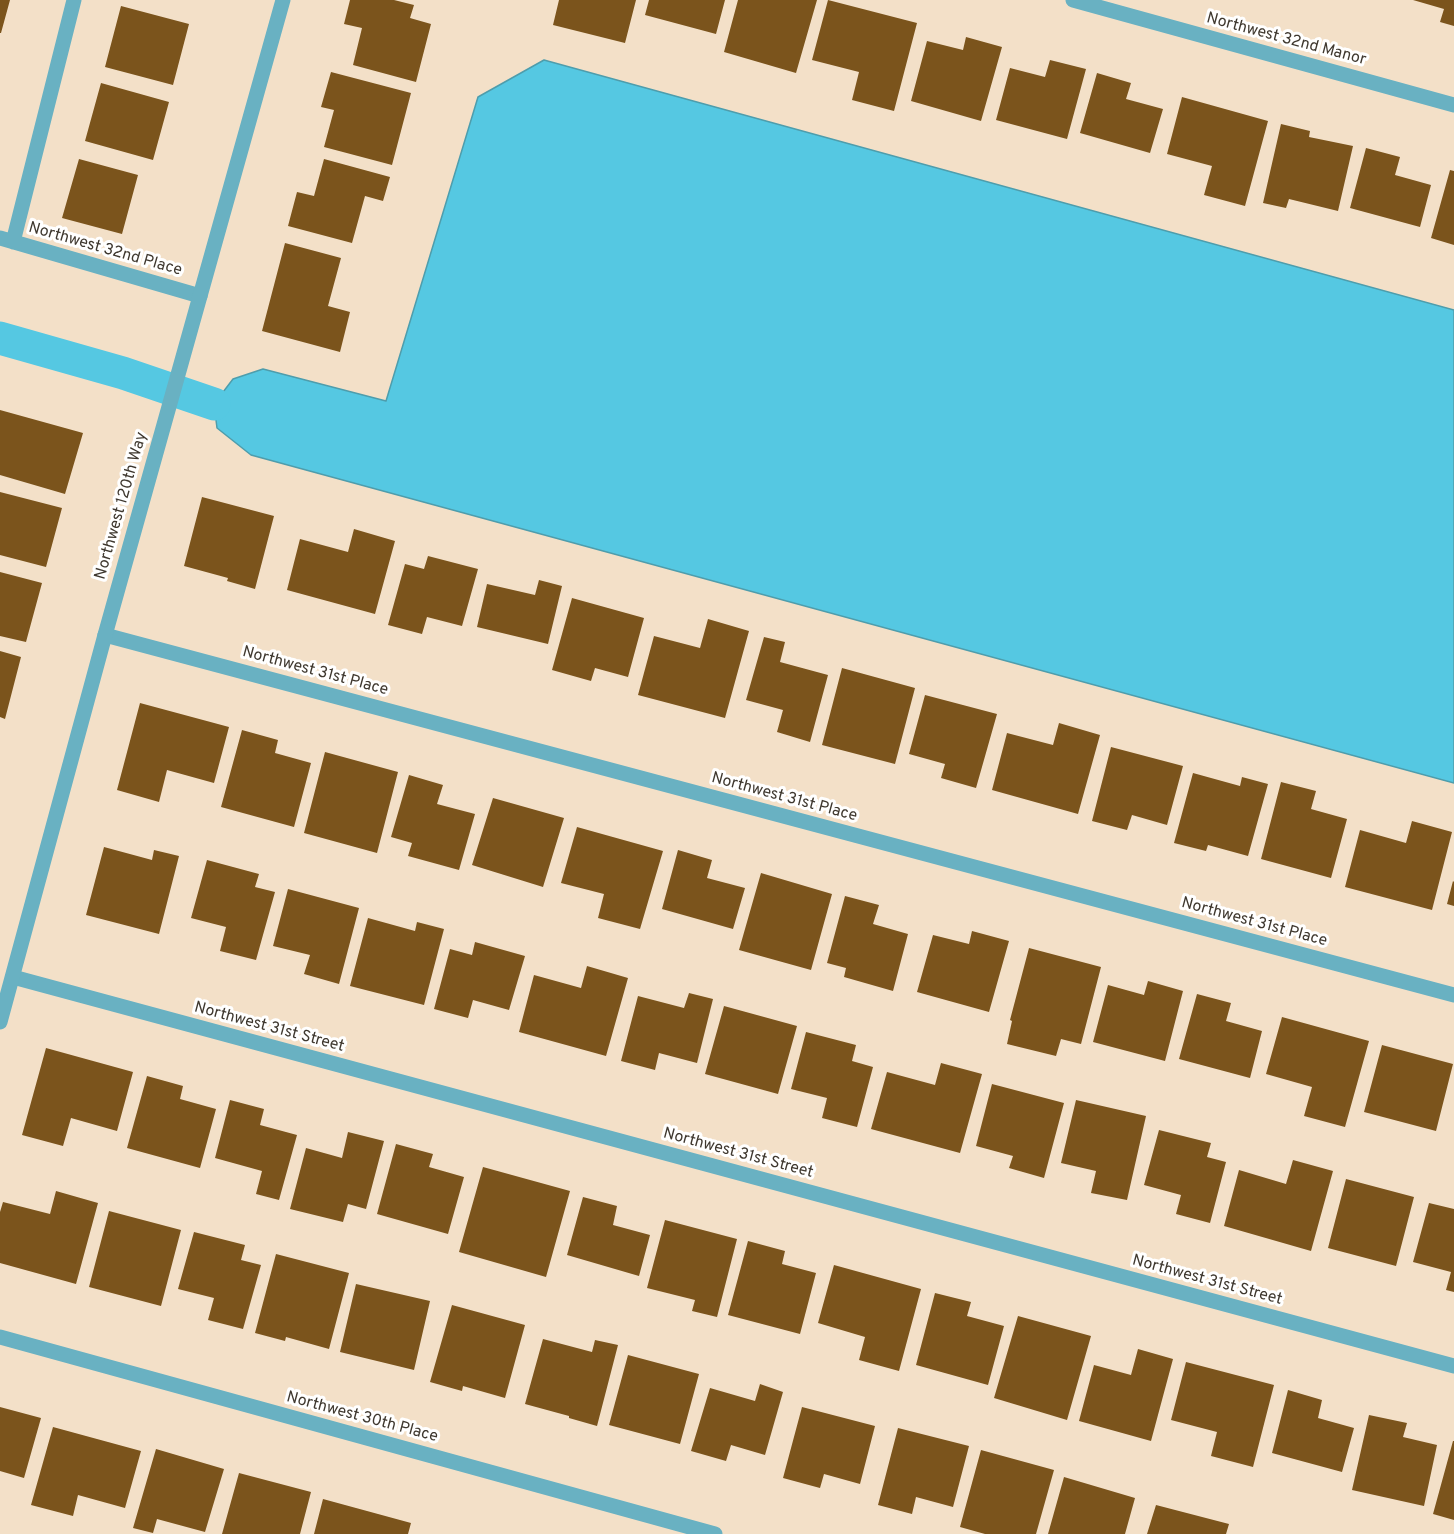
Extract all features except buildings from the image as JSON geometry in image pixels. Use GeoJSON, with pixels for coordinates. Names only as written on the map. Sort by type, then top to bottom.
{"type":"FeatureCollection","features":[{"type":"Feature","properties":{"kind":"street"},"geometry":{"type":"LineString","coordinates":[[6,240],[75,0]]}},
{"type":"Feature","properties":{"kind":"street","name":"Northwest 120th Way"},"geometry":{"type":"LineString","coordinates":[[0,1022],[105,635],[283,0]]}},
{"type":"Feature","properties":{"kind":"street","name":"Northwest 32nd Manor"},"geometry":{"type":"LineString","coordinates":[[1073,0],[1454,105]]}},
{"type":"Feature","properties":{"kind":"street","name":"Northwest 32nd Place"},"geometry":{"type":"LineString","coordinates":[[6,240],[200,296]]}},
{"type":"Feature","properties":{"kind":"street","name":"Northwest 31st Place"},"geometry":{"type":"LineString","coordinates":[[105,635],[1454,995]]}},
{"type":"Feature","properties":{"kind":"street","name":"Northwest 31st Street"},"geometry":{"type":"LineString","coordinates":[[13,977],[1454,1366]]}},
{"type":"Feature","properties":{"kind":"street","name":"Northwest 30th Place"},"geometry":{"type":"LineString","coordinates":[[0,1337],[715,1534]]}},
{"type":"Feature","properties":{"kind":"water"},"geometry":{"type":"Polygon","coordinates":[[[544,60],[1454,310],[1454,783],[251,455],[217,428],[214,404],[233,379],[263,369],[386,401],[478,97],[544,60]]]}},
{"type":"Feature","properties":{"kind":"waterway"},"geometry":{"type":"LineString","coordinates":[[0,338],[123,373],[214,404]]}}]}
